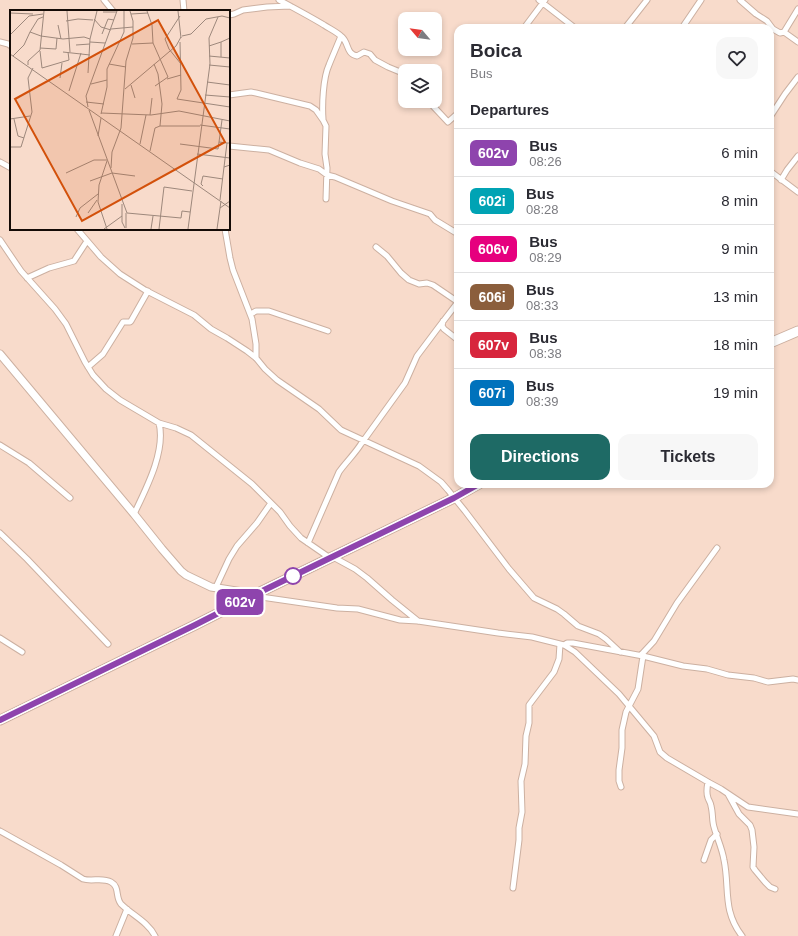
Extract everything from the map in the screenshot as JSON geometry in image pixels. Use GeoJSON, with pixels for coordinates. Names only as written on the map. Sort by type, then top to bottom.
{"type":"FeatureCollection","features":[{"type":"Feature","properties":{"kind":"highway"},"geometry":{"type":"LineString","coordinates":[[774,341],[798,331]]}},
{"type":"Feature","properties":{"kind":"highway"},"geometry":{"type":"LineString","coordinates":[[0,720],[188,629],[472,488]]}},
{"type":"Feature","properties":{"kind":"street"},"geometry":{"type":"LineString","coordinates":[[104,0],[112,10]]}},
{"type":"Feature","properties":{"kind":"street"},"geometry":{"type":"LineString","coordinates":[[183,0],[184,10]]}},
{"type":"Feature","properties":{"kind":"street"},"geometry":{"type":"LineString","coordinates":[[279,0],[341,36],[352,55],[357,56],[367,52],[375,60],[398,71]]}},
{"type":"Feature","properties":{"kind":"street"},"geometry":{"type":"LineString","coordinates":[[628,24],[647,0]]}},
{"type":"Feature","properties":{"kind":"street"},"geometry":{"type":"LineString","coordinates":[[685,24],[701,0]]}},
{"type":"Feature","properties":{"kind":"street"},"geometry":{"type":"LineString","coordinates":[[740,0],[769,24]]}},
{"type":"Feature","properties":{"kind":"street"},"geometry":{"type":"LineString","coordinates":[[527,24],[542,1],[570,24]]}},
{"type":"Feature","properties":{"kind":"street"},"geometry":{"type":"LineString","coordinates":[[230,15],[243,10],[290,6]]}},
{"type":"Feature","properties":{"kind":"street"},"geometry":{"type":"LineString","coordinates":[[784,32],[798,9]]}},
{"type":"Feature","properties":{"kind":"street"},"geometry":{"type":"LineString","coordinates":[[774,30],[780,33],[784,32],[798,42]]}},
{"type":"Feature","properties":{"kind":"street"},"geometry":{"type":"LineString","coordinates":[[323,120],[324,87],[328,66],[341,36]]}},
{"type":"Feature","properties":{"kind":"street"},"geometry":{"type":"LineString","coordinates":[[0,42],[10,45]]}},
{"type":"Feature","properties":{"kind":"street"},"geometry":{"type":"LineString","coordinates":[[774,111],[798,77]]}},
{"type":"Feature","properties":{"kind":"street"},"geometry":{"type":"LineString","coordinates":[[230,95],[256,92],[313,107],[326,126],[325,154],[328,168],[326,199]]}},
{"type":"Feature","properties":{"kind":"street"},"geometry":{"type":"LineString","coordinates":[[436,108],[448,122],[454,117]]}},
{"type":"Feature","properties":{"kind":"street"},"geometry":{"type":"LineString","coordinates":[[230,146],[269,150],[319,169],[327,175],[392,201],[430,214],[435,220],[454,232]]}},
{"type":"Feature","properties":{"kind":"street"},"geometry":{"type":"LineString","coordinates":[[781,180],[798,156]]}},
{"type":"Feature","properties":{"kind":"street"},"geometry":{"type":"LineString","coordinates":[[0,162],[10,167]]}},
{"type":"Feature","properties":{"kind":"street"},"geometry":{"type":"LineString","coordinates":[[774,175],[798,192]]}},
{"type":"Feature","properties":{"kind":"street"},"geometry":{"type":"LineString","coordinates":[[78,230],[101,258],[120,274],[148,291],[194,315],[211,329],[237,343],[256,358],[265,369],[278,380],[319,410],[341,430],[419,466],[440,482],[534,598],[557,609],[578,626],[599,634],[620,652]]}},
{"type":"Feature","properties":{"kind":"street"},"geometry":{"type":"LineString","coordinates":[[225,230],[233,270],[251,314],[256,344],[256,358]]}},
{"type":"Feature","properties":{"kind":"street"},"geometry":{"type":"LineString","coordinates":[[0,240],[21,271],[55,309],[66,324],[93,375],[112,395],[159,423],[176,428],[191,435],[252,484],[280,512],[296,534],[332,558],[367,578],[418,621]]}},
{"type":"Feature","properties":{"kind":"street"},"geometry":{"type":"LineString","coordinates":[[27,278],[49,268],[74,261],[87,241]]}},
{"type":"Feature","properties":{"kind":"street"},"geometry":{"type":"LineString","coordinates":[[376,247],[387,256],[409,280],[418,284],[433,285],[454,299]]}},
{"type":"Feature","properties":{"kind":"street"},"geometry":{"type":"LineString","coordinates":[[88,367],[103,354],[123,322],[130,322],[148,291]]}},
{"type":"Feature","properties":{"kind":"street"},"geometry":{"type":"LineString","coordinates":[[308,543],[339,472],[354,455],[405,383],[417,356],[454,307]]}},
{"type":"Feature","properties":{"kind":"street"},"geometry":{"type":"LineString","coordinates":[[251,314],[256,311],[269,311],[328,331]]}},
{"type":"Feature","properties":{"kind":"street"},"geometry":{"type":"LineString","coordinates":[[444,320],[442,326],[454,337]]}},
{"type":"Feature","properties":{"kind":"street"},"geometry":{"type":"LineString","coordinates":[[0,354],[162,549],[186,575],[211,587],[254,595],[337,608],[358,609],[400,620],[418,621],[532,637],[562,644],[575,652],[619,694],[654,736],[662,754],[667,758],[748,806],[798,814]]}},
{"type":"Feature","properties":{"kind":"street"},"geometry":{"type":"LineString","coordinates":[[134,514],[149,481],[159,451],[161,436],[159,423]]}},
{"type":"Feature","properties":{"kind":"street"},"geometry":{"type":"LineString","coordinates":[[0,445],[29,463],[70,498]]}},
{"type":"Feature","properties":{"kind":"street"},"geometry":{"type":"LineString","coordinates":[[216,587],[237,546],[257,523],[270,503]]}},
{"type":"Feature","properties":{"kind":"street"},"geometry":{"type":"LineString","coordinates":[[0,533],[27,559],[108,644]]}},
{"type":"Feature","properties":{"kind":"street"},"geometry":{"type":"LineString","coordinates":[[621,787],[619,781],[619,770],[622,748],[622,733],[626,712],[638,690],[642,656],[654,641],[677,602],[717,548]]}},
{"type":"Feature","properties":{"kind":"street"},"geometry":{"type":"LineString","coordinates":[[400,620],[404,610]]}},
{"type":"Feature","properties":{"kind":"street"},"geometry":{"type":"LineString","coordinates":[[0,638],[22,652]]}},
{"type":"Feature","properties":{"kind":"street"},"geometry":{"type":"LineString","coordinates":[[562,644],[573,643],[768,682],[793,679],[798,680]]}},
{"type":"Feature","properties":{"kind":"street"},"geometry":{"type":"LineString","coordinates":[[513,888],[522,812],[522,781],[526,764],[526,736],[529,723],[529,705],[554,672],[559,659],[562,644]]}},
{"type":"Feature","properties":{"kind":"street"},"geometry":{"type":"LineString","coordinates":[[708,782],[707,797],[711,806],[713,826],[725,861],[729,912],[742,936]]}},
{"type":"Feature","properties":{"kind":"street"},"geometry":{"type":"LineString","coordinates":[[727,793],[739,814],[750,825],[752,830],[754,847],[753,866],[765,882],[770,887],[775,889]]}},
{"type":"Feature","properties":{"kind":"street"},"geometry":{"type":"LineString","coordinates":[[0,831],[83,879],[104,880],[113,884],[116,887],[119,901],[154,932],[156,936]]}},
{"type":"Feature","properties":{"kind":"street"},"geometry":{"type":"LineString","coordinates":[[704,860],[711,840],[717,834]]}},
{"type":"Feature","properties":{"kind":"street"},"geometry":{"type":"LineString","coordinates":[[116,936],[127,909]]}},
{"type":"Feature","properties":{"kind":"bus line","name":"602v"},"geometry":{"type":"LineString","coordinates":[[0,720],[472,488]]}}]}
